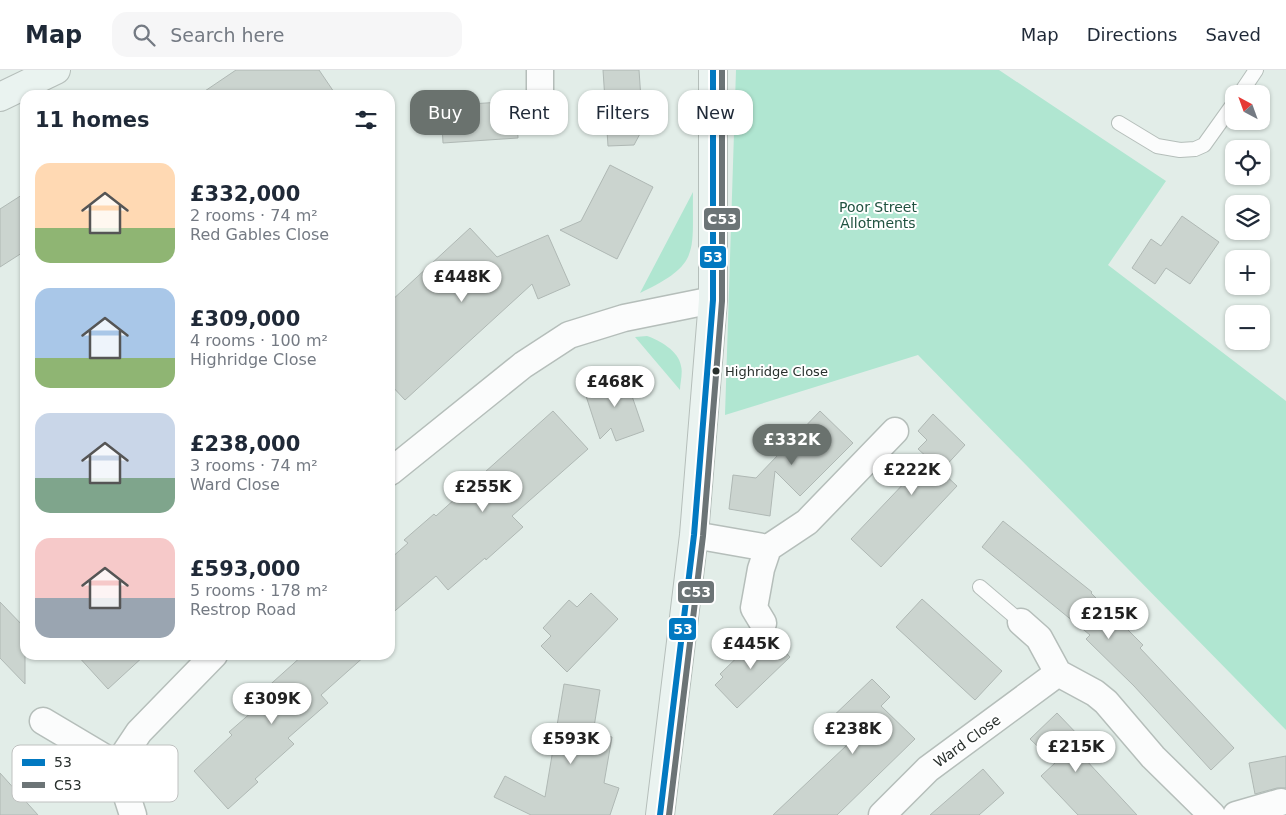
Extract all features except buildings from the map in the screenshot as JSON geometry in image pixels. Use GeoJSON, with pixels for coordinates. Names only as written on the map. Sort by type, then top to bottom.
{"type":"FeatureCollection","features":[{"type":"Feature","properties":{"kind":"street"},"geometry":{"type":"LineString","coordinates":[[0,98],[56,70]]}},
{"type":"Feature","properties":{"kind":"street"},"geometry":{"type":"LineString","coordinates":[[660,815],[694,535],[713,300],[713,70]]}},
{"type":"Feature","properties":{"kind":"street"},"geometry":{"type":"LineString","coordinates":[[395,468],[523,365],[569,335],[624,318],[713,300]]}},
{"type":"Feature","properties":{"kind":"street"},"geometry":{"type":"LineString","coordinates":[[763,623],[754,608],[761,569],[768,548],[807,522],[895,431]]}},
{"type":"Feature","properties":{"kind":"street"},"geometry":{"type":"LineString","coordinates":[[694,535],[768,548]]}},
{"type":"Feature","properties":{"kind":"street"},"geometry":{"type":"LineString","coordinates":[[1022,622],[1039,638],[1058,673],[1106,702],[1153,757],[1212,815]]}},
{"type":"Feature","properties":{"kind":"street"},"geometry":{"type":"LineString","coordinates":[[130,745],[138,732],[209,660]]}},
{"type":"Feature","properties":{"kind":"street","name":"Ward Close"},"geometry":{"type":"LineString","coordinates":[[882,815],[928,769],[1058,673]]}},
{"type":"Feature","properties":{"kind":"street"},"geometry":{"type":"LineString","coordinates":[[42,721],[83,745]]}},
{"type":"Feature","properties":{"kind":"street"},"geometry":{"type":"LineString","coordinates":[[129,802],[133,815]]}},
{"type":"Feature","properties":{"kind":"street"},"geometry":{"type":"LineString","coordinates":[[1236,815],[1281,802]]}},
{"type":"Feature","properties":{"kind":"lane"},"geometry":{"type":"LineString","coordinates":[[1246,85],[1256,70]]}},
{"type":"Feature","properties":{"kind":"lane"},"geometry":{"type":"LineString","coordinates":[[1119,123],[1157,146],[1180,150],[1204,145],[1225,116]]}},
{"type":"Feature","properties":{"kind":"lane"},"geometry":{"type":"LineString","coordinates":[[980,587],[1022,622]]}},
{"type":"Feature","properties":{"kind":"green space","name":"Poor Street Allotments"},"geometry":{"type":"Polygon","coordinates":[[[736,70],[999,70],[1166,181],[1108,265],[1286,401],[1286,730],[918,355],[725,415],[734,135],[753,135],[753,90],[735,90],[736,70]]]}},
{"type":"Feature","properties":{"kind":"green space"},"geometry":{"type":"Polygon","coordinates":[[[693,192],[693,229],[689,255],[674,274],[640,293],[693,192]]]}},
{"type":"Feature","properties":{"kind":"green space"},"geometry":{"type":"Polygon","coordinates":[[[647,336],[663,343],[677,356],[682,369],[680,390],[635,337],[647,336]]]}},
{"type":"Feature","properties":{"kind":"transit line","name":"53"},"geometry":{"type":"LineString","coordinates":[[660,815],[694,535],[713,300],[713,70]]}},
{"type":"Feature","properties":{"kind":"transit line","name":"C53"},"geometry":{"type":"LineString","coordinates":[[669,815],[703,536],[722,301],[722,70]]}},
{"type":"Feature","properties":{"kind":"place","name":"Highridge Close"},"geometry":{"type":"Point","coordinates":[716,371]}}]}
